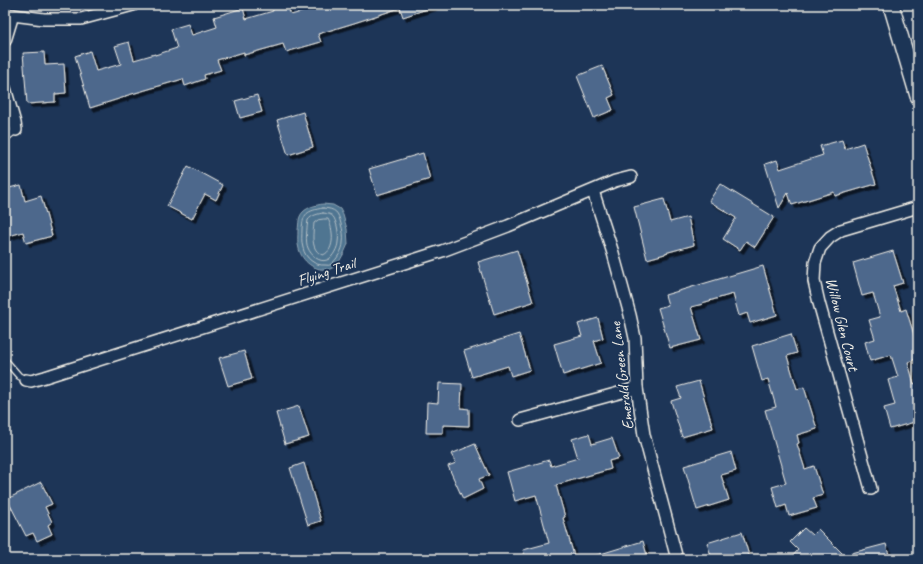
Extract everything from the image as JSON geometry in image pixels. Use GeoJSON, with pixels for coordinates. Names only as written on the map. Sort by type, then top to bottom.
{"type":"FeatureCollection","features":[{"type":"Feature","properties":{"kind":"street"},"geometry":{"type":"LineString","coordinates":[[5,41],[9,14],[44,19],[81,20],[133,5]]}},
{"type":"Feature","properties":{"kind":"street"},"geometry":{"type":"LineString","coordinates":[[890,5],[918,96]]}},
{"type":"Feature","properties":{"kind":"street"},"geometry":{"type":"LineString","coordinates":[[5,88],[16,130]]}},
{"type":"Feature","properties":{"kind":"street","name":"Flying Trail"},"geometry":{"type":"LineString","coordinates":[[26,380],[31,381],[41,378],[442,252],[615,181],[631,177]]}},
{"type":"Feature","properties":{"kind":"street","name":"Emerald Green Lane"},"geometry":{"type":"LineString","coordinates":[[593,191],[613,253],[630,315],[635,338],[637,388],[644,435],[678,559]]}},
{"type":"Feature","properties":{"kind":"street","name":"Willow Glen Court"},"geometry":{"type":"LineString","coordinates":[[870,489],[817,296],[814,281],[815,263],[820,248],[830,237],[842,230],[918,207]]}},
{"type":"Feature","properties":{"kind":"street"},"geometry":{"type":"LineString","coordinates":[[520,420],[637,388]]}},
{"type":"Feature","properties":{"kind":"lane"},"geometry":{"type":"LineString","coordinates":[[5,139],[16,130]]}},
{"type":"Feature","properties":{"kind":"lane"},"geometry":{"type":"LineString","coordinates":[[5,360],[19,376],[26,380]]}},
{"type":"Feature","properties":{"kind":"water"},"geometry":{"type":"Polygon","coordinates":[[[323,204],[333,205],[340,209],[347,229],[348,244],[344,253],[339,262],[328,270],[313,267],[309,264],[303,257],[298,247],[299,218],[301,214],[305,210],[323,204]]]}},
{"type":"Feature","properties":{"kind":"building"},"geometry":{"type":"Polygon","coordinates":[[[272,5],[287,5],[291,15],[315,8],[314,5],[433,5],[433,7],[403,17],[400,8],[318,34],[321,42],[286,52],[283,44],[244,55],[244,52],[217,60],[221,70],[204,75],[205,79],[185,86],[183,79],[90,108],[75,56],[90,51],[96,71],[121,64],[115,46],[129,42],[134,60],[155,55],[177,48],[171,29],[188,24],[192,35],[217,27],[214,17],[243,8],[246,19],[273,11],[272,5]]]}},
{"type":"Feature","properties":{"kind":"building"},"geometry":{"type":"Polygon","coordinates":[[[44,52],[45,65],[64,64],[66,93],[55,94],[55,102],[27,104],[23,53],[44,52]]]}},
{"type":"Feature","properties":{"kind":"building"},"geometry":{"type":"Polygon","coordinates":[[[602,66],[614,95],[608,98],[613,110],[594,118],[577,76],[602,66]]]}},
{"type":"Feature","properties":{"kind":"building"},"geometry":{"type":"Polygon","coordinates":[[[257,95],[262,112],[240,118],[235,101],[257,95]]]}},
{"type":"Feature","properties":{"kind":"building"},"geometry":{"type":"Polygon","coordinates":[[[303,112],[313,147],[288,155],[277,120],[303,112]]]}},
{"type":"Feature","properties":{"kind":"building"},"geometry":{"type":"Polygon","coordinates":[[[842,140],[845,149],[863,143],[876,184],[835,196],[834,192],[792,205],[788,193],[779,208],[765,164],[777,160],[780,169],[823,155],[820,146],[842,140]]]}},
{"type":"Feature","properties":{"kind":"building"},"geometry":{"type":"Polygon","coordinates":[[[423,153],[430,179],[377,195],[369,169],[423,153]]]}},
{"type":"Feature","properties":{"kind":"building"},"geometry":{"type":"Polygon","coordinates":[[[188,166],[223,185],[216,200],[205,194],[192,219],[167,206],[188,166]]]}},
{"type":"Feature","properties":{"kind":"building"},"geometry":{"type":"Polygon","coordinates":[[[720,184],[774,217],[755,247],[746,241],[740,250],[723,239],[736,218],[709,201],[720,184]]]}},
{"type":"Feature","properties":{"kind":"building"},"geometry":{"type":"Polygon","coordinates":[[[21,185],[25,201],[41,196],[52,236],[26,243],[23,232],[5,237],[5,189],[21,185]]]}},
{"type":"Feature","properties":{"kind":"building"},"geometry":{"type":"Polygon","coordinates":[[[664,199],[670,222],[688,217],[694,245],[647,259],[634,207],[664,199]]]}},
{"type":"Feature","properties":{"kind":"building"},"geometry":{"type":"Polygon","coordinates":[[[517,250],[533,302],[494,314],[478,262],[517,250]]]}},
{"type":"Feature","properties":{"kind":"building"},"geometry":{"type":"Polygon","coordinates":[[[893,251],[903,283],[893,286],[901,311],[906,309],[915,338],[918,337],[918,358],[908,362],[914,384],[918,382],[918,421],[890,429],[884,408],[895,405],[888,380],[898,377],[891,355],[870,361],[865,342],[875,339],[869,320],[880,317],[873,293],[862,296],[853,263],[893,251]]]}},
{"type":"Feature","properties":{"kind":"building"},"geometry":{"type":"Polygon","coordinates":[[[763,266],[777,315],[750,323],[747,313],[739,316],[733,294],[702,303],[703,304],[691,307],[701,340],[670,348],[658,308],[668,305],[665,295],[763,266]]]}},
{"type":"Feature","properties":{"kind":"building"},"geometry":{"type":"Polygon","coordinates":[[[598,318],[603,338],[594,341],[601,363],[563,375],[554,344],[582,336],[578,324],[598,318]]]}},
{"type":"Feature","properties":{"kind":"building"},"geometry":{"type":"Polygon","coordinates":[[[519,334],[530,370],[511,376],[508,366],[472,377],[464,351],[519,334]]]}},
{"type":"Feature","properties":{"kind":"building"},"geometry":{"type":"Polygon","coordinates":[[[791,334],[797,353],[787,356],[797,389],[804,387],[817,429],[797,435],[799,443],[797,444],[805,469],[814,466],[823,495],[813,498],[817,508],[789,516],[786,505],[778,508],[772,487],[786,483],[765,410],[776,407],[768,379],[762,381],[752,346],[791,334]]]}},
{"type":"Feature","properties":{"kind":"building"},"geometry":{"type":"Polygon","coordinates":[[[244,351],[252,379],[228,386],[219,358],[244,351]]]}},
{"type":"Feature","properties":{"kind":"building"},"geometry":{"type":"Polygon","coordinates":[[[699,381],[713,428],[682,437],[671,401],[681,398],[677,387],[699,381]]]}},
{"type":"Feature","properties":{"kind":"building"},"geometry":{"type":"Polygon","coordinates":[[[439,383],[462,384],[461,408],[469,409],[469,426],[443,425],[443,433],[426,433],[427,402],[438,403],[439,383]]]}},
{"type":"Feature","properties":{"kind":"building"},"geometry":{"type":"Polygon","coordinates":[[[299,406],[309,437],[285,444],[276,413],[299,406]]]}},
{"type":"Feature","properties":{"kind":"building"},"geometry":{"type":"Polygon","coordinates":[[[589,434],[592,444],[612,438],[619,458],[609,461],[611,469],[556,485],[565,517],[563,518],[575,559],[526,559],[523,550],[549,543],[536,495],[515,501],[507,472],[549,460],[551,466],[578,458],[572,439],[589,434]]]}},
{"type":"Feature","properties":{"kind":"building"},"geometry":{"type":"Polygon","coordinates":[[[475,444],[489,475],[479,479],[483,489],[463,499],[448,466],[456,463],[451,454],[475,444]]]}},
{"type":"Feature","properties":{"kind":"building"},"geometry":{"type":"Polygon","coordinates":[[[731,452],[736,471],[721,475],[729,500],[697,510],[684,466],[731,452]]]}},
{"type":"Feature","properties":{"kind":"building"},"geometry":{"type":"Polygon","coordinates":[[[304,463],[321,521],[308,525],[290,468],[304,463]]]}},
{"type":"Feature","properties":{"kind":"building"},"geometry":{"type":"Polygon","coordinates":[[[41,482],[52,504],[45,507],[52,522],[48,525],[52,534],[37,541],[33,533],[26,536],[7,499],[41,482]]]}},
{"type":"Feature","properties":{"kind":"building"},"geometry":{"type":"Polygon","coordinates":[[[804,528],[812,535],[818,529],[844,555],[886,544],[890,559],[790,559],[798,550],[790,542],[804,528]]]}},
{"type":"Feature","properties":{"kind":"building"},"geometry":{"type":"Polygon","coordinates":[[[742,532],[750,559],[712,559],[707,543],[742,532]]]}},
{"type":"Feature","properties":{"kind":"building"},"geometry":{"type":"Polygon","coordinates":[[[643,541],[648,559],[595,559],[594,556],[643,541]]]}}]}
